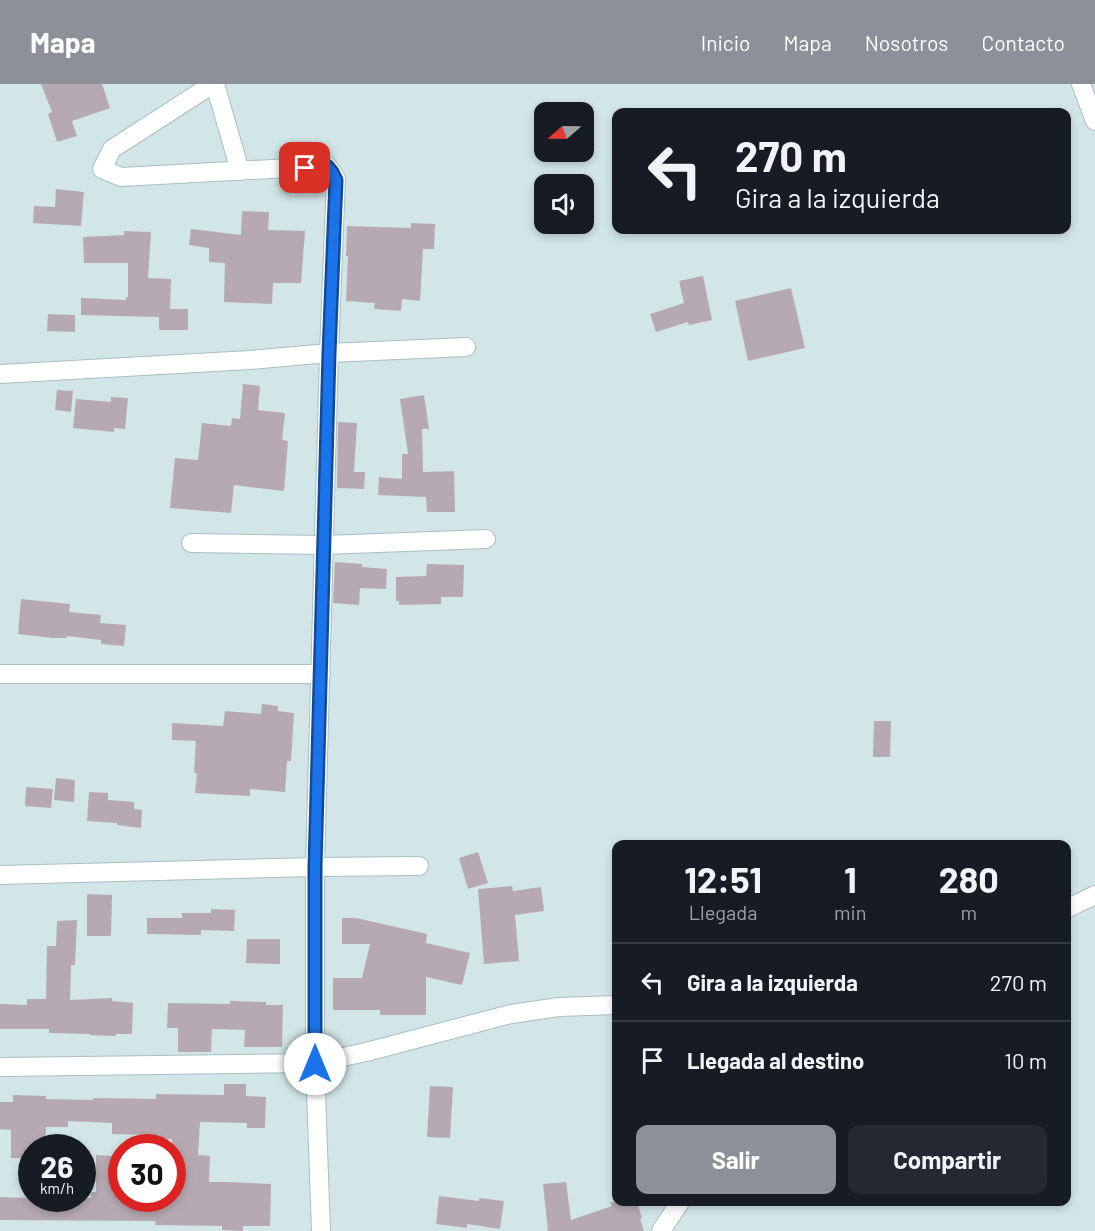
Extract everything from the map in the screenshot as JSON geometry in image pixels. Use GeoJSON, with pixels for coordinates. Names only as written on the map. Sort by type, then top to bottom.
{"type":"FeatureCollection","features":[{"type":"Feature","properties":{"kind":"street"},"geometry":{"type":"LineString","coordinates":[[240,171],[214,84],[112,149],[102,169],[121,177],[240,171],[327,166],[336,180],[315,867],[315,1064],[321,1231]]}},
{"type":"Feature","properties":{"kind":"street"},"geometry":{"type":"LineString","coordinates":[[1081,84],[1095,121]]}},
{"type":"Feature","properties":{"kind":"street"},"geometry":{"type":"LineString","coordinates":[[0,374],[250,360],[329,353],[466,347]]}},
{"type":"Feature","properties":{"kind":"street"},"geometry":{"type":"LineString","coordinates":[[191,543],[324,544],[486,539]]}},
{"type":"Feature","properties":{"kind":"street"},"geometry":{"type":"LineString","coordinates":[[0,674],[321,674]]}},
{"type":"Feature","properties":{"kind":"street"},"geometry":{"type":"LineString","coordinates":[[0,874],[420,866]]}},
{"type":"Feature","properties":{"kind":"street"},"geometry":{"type":"LineString","coordinates":[[1071,907],[1095,895]]}},
{"type":"Feature","properties":{"kind":"street"},"geometry":{"type":"LineString","coordinates":[[0,1067],[315,1064],[511,1014],[559,1007],[612,1005]]}},
{"type":"Feature","properties":{"kind":"street"},"geometry":{"type":"LineString","coordinates":[[661,1231],[677,1206]]}},
{"type":"Feature","properties":{"kind":"building"},"geometry":{"type":"Polygon","coordinates":[[[41,84],[102,84],[110,108],[72,121],[77,136],[57,142],[48,114],[52,112],[41,84]]]}},
{"type":"Feature","properties":{"kind":"building"},"geometry":{"type":"Polygon","coordinates":[[[56,189],[84,192],[81,226],[33,223],[34,206],[55,207],[56,189]]]}},
{"type":"Feature","properties":{"kind":"building"},"geometry":{"type":"Polygon","coordinates":[[[242,211],[269,212],[268,230],[305,231],[301,283],[273,283],[272,304],[224,302],[225,263],[209,262],[209,248],[189,245],[191,229],[241,235],[242,211]]]}},
{"type":"Feature","properties":{"kind":"building"},"geometry":{"type":"Polygon","coordinates":[[[411,223],[435,224],[434,249],[423,249],[420,301],[402,299],[401,311],[374,309],[375,303],[346,301],[347,226],[411,228],[411,223]]]}},
{"type":"Feature","properties":{"kind":"building"},"geometry":{"type":"Polygon","coordinates":[[[124,231],[151,232],[148,278],[171,279],[170,309],[188,309],[188,330],[159,330],[159,317],[81,315],[81,298],[126,300],[128,297],[128,263],[84,263],[83,237],[124,235],[124,231]]]}},
{"type":"Feature","properties":{"kind":"building"},"geometry":{"type":"Polygon","coordinates":[[[703,276],[712,320],[689,325],[688,322],[656,332],[650,314],[684,303],[679,281],[703,276]]]}},
{"type":"Feature","properties":{"kind":"building"},"geometry":{"type":"Polygon","coordinates":[[[791,288],[805,348],[748,361],[735,301],[791,288]]]}},
{"type":"Feature","properties":{"kind":"building"},"geometry":{"type":"Polygon","coordinates":[[[48,314],[75,315],[75,332],[47,331],[48,314]]]}},
{"type":"Feature","properties":{"kind":"building"},"geometry":{"type":"Polygon","coordinates":[[[243,384],[260,386],[258,410],[285,413],[282,440],[288,441],[284,491],[234,485],[231,513],[170,508],[175,458],[198,460],[202,423],[231,426],[232,418],[240,419],[243,384]]]}},
{"type":"Feature","properties":{"kind":"building"},"geometry":{"type":"Polygon","coordinates":[[[57,390],[73,391],[71,412],[55,410],[57,390]]]}},
{"type":"Feature","properties":{"kind":"building"},"geometry":{"type":"Polygon","coordinates":[[[424,395],[429,429],[422,429],[423,472],[454,471],[455,512],[427,512],[426,497],[378,495],[379,477],[402,479],[402,454],[408,454],[400,399],[424,395]]]}},
{"type":"Feature","properties":{"kind":"building"},"geometry":{"type":"Polygon","coordinates":[[[111,397],[128,398],[125,429],[114,428],[114,432],[73,428],[76,399],[111,402],[111,397]]]}},
{"type":"Feature","properties":{"kind":"building"},"geometry":{"type":"Polygon","coordinates":[[[338,422],[357,423],[354,472],[365,472],[364,489],[337,488],[338,422]]]}},
{"type":"Feature","properties":{"kind":"building"},"geometry":{"type":"Polygon","coordinates":[[[335,562],[387,569],[386,589],[360,588],[359,605],[333,603],[335,562]]]}},
{"type":"Feature","properties":{"kind":"building"},"geometry":{"type":"Polygon","coordinates":[[[427,564],[464,565],[463,597],[441,597],[441,604],[399,605],[399,601],[396,601],[396,577],[426,576],[427,564]]]}},
{"type":"Feature","properties":{"kind":"building"},"geometry":{"type":"Polygon","coordinates":[[[21,599],[70,604],[69,612],[101,615],[100,623],[126,625],[124,646],[101,644],[101,640],[67,636],[67,638],[53,638],[18,634],[21,599]]]}},
{"type":"Feature","properties":{"kind":"building"},"geometry":{"type":"Polygon","coordinates":[[[262,704],[278,706],[278,711],[294,713],[291,761],[287,761],[285,792],[250,789],[250,796],[195,793],[196,741],[172,740],[172,723],[223,726],[225,711],[261,714],[262,704]]]}},
{"type":"Feature","properties":{"kind":"building"},"geometry":{"type":"Polygon","coordinates":[[[874,721],[891,721],[890,757],[873,757],[874,721]]]}},
{"type":"Feature","properties":{"kind":"building"},"geometry":{"type":"Polygon","coordinates":[[[56,778],[75,780],[74,802],[54,800],[56,778]]]}},
{"type":"Feature","properties":{"kind":"building"},"geometry":{"type":"Polygon","coordinates":[[[26,787],[53,789],[51,808],[25,806],[26,787]]]}},
{"type":"Feature","properties":{"kind":"building"},"geometry":{"type":"Polygon","coordinates":[[[89,792],[108,793],[108,800],[134,802],[134,809],[142,810],[141,828],[117,825],[117,823],[87,821],[89,792]]]}},
{"type":"Feature","properties":{"kind":"building"},"geometry":{"type":"Polygon","coordinates":[[[478,852],[488,883],[468,889],[459,858],[478,852]]]}},
{"type":"Feature","properties":{"kind":"building"},"geometry":{"type":"Polygon","coordinates":[[[512,886],[513,891],[541,887],[544,911],[515,915],[519,961],[484,964],[478,889],[512,886]]]}},
{"type":"Feature","properties":{"kind":"building"},"geometry":{"type":"Polygon","coordinates":[[[87,894],[112,895],[111,936],[87,936],[87,894]]]}},
{"type":"Feature","properties":{"kind":"building"},"geometry":{"type":"Polygon","coordinates":[[[211,909],[235,910],[234,931],[201,930],[201,935],[147,934],[147,918],[182,918],[182,913],[211,913],[211,909]]]}},
{"type":"Feature","properties":{"kind":"building"},"geometry":{"type":"Polygon","coordinates":[[[342,918],[356,918],[427,934],[426,943],[470,953],[462,985],[426,977],[426,1015],[380,1015],[380,1010],[333,1010],[333,978],[362,978],[370,944],[342,944],[342,918]]]}},
{"type":"Feature","properties":{"kind":"building"},"geometry":{"type":"Polygon","coordinates":[[[77,920],[75,965],[71,965],[70,1000],[112,998],[112,1001],[133,1003],[132,1034],[116,1034],[116,1036],[49,1033],[49,1029],[0,1029],[0,1004],[27,1005],[27,999],[46,999],[47,946],[56,946],[57,921],[77,920]]]}},
{"type":"Feature","properties":{"kind":"building"},"geometry":{"type":"Polygon","coordinates":[[[247,939],[280,939],[280,964],[246,963],[247,939]]]}},
{"type":"Feature","properties":{"kind":"building"},"geometry":{"type":"Polygon","coordinates":[[[230,1001],[283,1005],[282,1047],[244,1047],[245,1030],[212,1029],[211,1052],[178,1052],[178,1028],[167,1028],[168,1003],[230,1004],[230,1001]]]}},
{"type":"Feature","properties":{"kind":"building"},"geometry":{"type":"Polygon","coordinates":[[[224,1084],[246,1084],[246,1096],[266,1097],[265,1128],[247,1128],[247,1123],[200,1122],[198,1155],[210,1156],[209,1182],[271,1184],[270,1226],[243,1226],[243,1231],[222,1230],[222,1226],[155,1225],[156,1221],[0,1220],[0,1197],[18,1198],[18,1212],[96,1212],[96,1155],[108,1156],[108,1212],[186,1212],[186,1134],[112,1134],[112,1123],[68,1121],[68,1127],[46,1127],[46,1134],[18,1134],[18,1158],[11,1158],[11,1130],[0,1129],[0,1102],[13,1102],[13,1095],[46,1096],[46,1099],[93,1100],[93,1098],[156,1099],[156,1094],[224,1095],[224,1084]]]}},
{"type":"Feature","properties":{"kind":"building"},"geometry":{"type":"Polygon","coordinates":[[[430,1086],[453,1087],[450,1138],[427,1137],[430,1086]]]}},
{"type":"Feature","properties":{"kind":"building"},"geometry":{"type":"Polygon","coordinates":[[[566,1182],[571,1220],[612,1206],[638,1206],[644,1231],[548,1231],[543,1184],[566,1182]]]}},
{"type":"Feature","properties":{"kind":"building"},"geometry":{"type":"Polygon","coordinates":[[[439,1196],[479,1201],[479,1198],[504,1201],[500,1229],[467,1224],[467,1228],[436,1224],[439,1196]]]}},
{"type":"Feature","properties":{"kind":"route"},"geometry":{"type":"LineString","coordinates":[[305,168],[327,166],[336,180],[315,867],[315,1064]]}}]}
